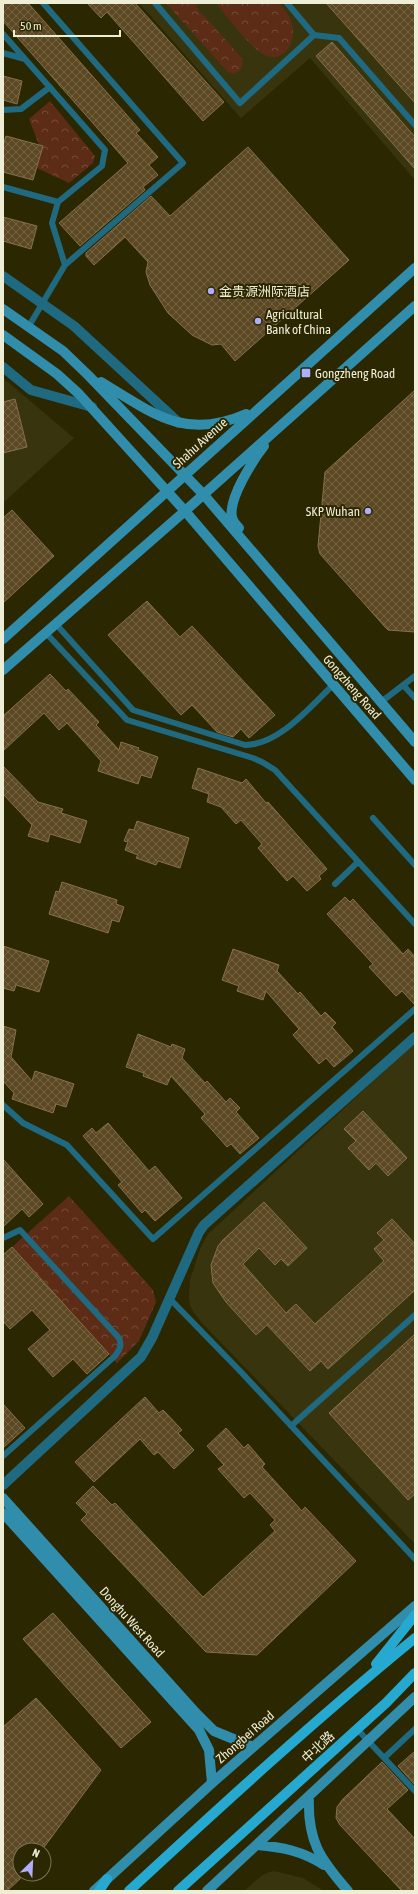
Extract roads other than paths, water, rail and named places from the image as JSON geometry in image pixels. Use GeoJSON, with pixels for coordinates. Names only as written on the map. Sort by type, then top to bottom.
{"type":"FeatureCollection","features":[{"type":"Feature","properties":{"kind":"main road","name":"Shahu Avenue"},"geometry":{"type":"LineString","coordinates":[[3,638],[415,268]]}},
{"type":"Feature","properties":{"kind":"main road"},"geometry":{"type":"LineString","coordinates":[[3,670],[55,623],[204,495],[415,306]]}},
{"type":"Feature","properties":{"kind":"main road","name":"Gongzheng Road"},"geometry":{"type":"LineString","coordinates":[[3,309],[63,351],[88,374],[204,495],[415,742]]}},
{"type":"Feature","properties":{"kind":"main road","name":"Gongzheng Road"},"geometry":{"type":"LineString","coordinates":[[3,335],[57,374],[92,407],[185,511],[333,686],[415,780]]}},
{"type":"Feature","properties":{"kind":"main road"},"geometry":{"type":"LineString","coordinates":[[88,374],[148,411],[180,423],[200,426],[227,422],[256,410]]}},
{"type":"Feature","properties":{"kind":"main road"},"geometry":{"type":"LineString","coordinates":[[271,573],[269,566],[235,523],[232,512],[235,500],[248,471],[274,432]]}},
{"type":"Feature","properties":{"kind":"main road","name":"Donghu West Road"},"geometry":{"type":"LineString","coordinates":[[3,1498],[196,1713],[214,1731],[253,1747]]}},
{"type":"Feature","properties":{"kind":"main road","name":"Donghu West Road"},"geometry":{"type":"LineString","coordinates":[[3,1513],[199,1730],[209,1750],[212,1782]]}},
{"type":"Feature","properties":{"kind":"main road","name":"Zhongbei Road"},"geometry":{"type":"LineString","coordinates":[[94,1891],[212,1782],[415,1606]]}},
{"type":"Feature","properties":{"kind":"main road"},"geometry":{"type":"LineString","coordinates":[[364,1680],[415,1615]]}},
{"type":"Feature","properties":{"kind":"main road"},"geometry":{"type":"LineString","coordinates":[[129,1891],[217,1810],[364,1680],[415,1638]]}},
{"type":"Feature","properties":{"kind":"main road"},"geometry":{"type":"LineString","coordinates":[[178,1891],[357,1729],[415,1673]]}},
{"type":"Feature","properties":{"kind":"main road"},"geometry":{"type":"LineString","coordinates":[[386,1702],[415,1681]]}},
{"type":"Feature","properties":{"kind":"main road"},"geometry":{"type":"LineString","coordinates":[[207,1891],[415,1697]]}},
{"type":"Feature","properties":{"kind":"main road"},"geometry":{"type":"LineString","coordinates":[[309,1796],[308,1815],[312,1837],[326,1866],[348,1891]]}},
{"type":"Feature","properties":{"kind":"main road"},"geometry":{"type":"LineString","coordinates":[[257,1845],[292,1849],[304,1853],[326,1866]]}},
{"type":"Feature","properties":{"kind":"main road"},"geometry":{"type":"LineString","coordinates":[[99,1891],[107,1879]]}},
{"type":"Feature","properties":{"kind":"street"},"geometry":{"type":"LineString","coordinates":[[3,276],[74,326],[101,349],[180,423]]}},
{"type":"Feature","properties":{"kind":"street"},"geometry":{"type":"LineString","coordinates":[[3,367],[31,390],[92,407]]}},
{"type":"Feature","properties":{"kind":"street"},"geometry":{"type":"LineString","coordinates":[[3,1485],[141,1357],[152,1338],[204,1225],[415,1038]]}},
{"type":"Feature","properties":{"kind":"lane"},"geometry":{"type":"LineString","coordinates":[[29,326],[65,265],[183,163],[43,3]]}},
{"type":"Feature","properties":{"kind":"lane"},"geometry":{"type":"LineString","coordinates":[[155,3],[240,103],[314,35]]}},
{"type":"Feature","properties":{"kind":"lane"},"geometry":{"type":"LineString","coordinates":[[287,3],[314,35],[339,38],[415,125]]}},
{"type":"Feature","properties":{"kind":"lane"},"geometry":{"type":"LineString","coordinates":[[3,34],[105,150],[102,166],[58,202],[52,223],[65,265]]}},
{"type":"Feature","properties":{"kind":"lane"},"geometry":{"type":"LineString","coordinates":[[3,53],[25,59]]}},
{"type":"Feature","properties":{"kind":"lane"},"geometry":{"type":"LineString","coordinates":[[3,110],[21,109],[50,87]]}},
{"type":"Feature","properties":{"kind":"lane"},"geometry":{"type":"LineString","coordinates":[[3,187],[58,202]]}},
{"type":"Feature","properties":{"kind":"lane"},"geometry":{"type":"LineString","coordinates":[[55,623],[133,710],[245,745],[262,743],[275,737],[333,686]]}},
{"type":"Feature","properties":{"kind":"lane"},"geometry":{"type":"LineString","coordinates":[[45,632],[127,720],[253,758],[275,770],[415,924]]}},
{"type":"Feature","properties":{"kind":"lane"},"geometry":{"type":"LineString","coordinates":[[381,702],[415,676]]}},
{"type":"Feature","properties":{"kind":"lane"},"geometry":{"type":"LineString","coordinates":[[403,685],[415,698]]}},
{"type":"Feature","properties":{"kind":"lane"},"geometry":{"type":"LineString","coordinates":[[373,818],[415,865]]}},
{"type":"Feature","properties":{"kind":"lane"},"geometry":{"type":"LineString","coordinates":[[335,884],[358,862]]}},
{"type":"Feature","properties":{"kind":"lane"},"geometry":{"type":"LineString","coordinates":[[3,1105],[23,1123],[67,1145],[153,1239],[415,1009]]}},
{"type":"Feature","properties":{"kind":"lane"},"geometry":{"type":"LineString","coordinates":[[3,1238],[20,1230],[119,1338],[121,1347],[115,1356],[3,1456]]}},
{"type":"Feature","properties":{"kind":"lane"},"geometry":{"type":"LineString","coordinates":[[170,1299],[415,1559]]}},
{"type":"Feature","properties":{"kind":"lane"},"geometry":{"type":"LineString","coordinates":[[291,1426],[415,1315]]}},
{"type":"Feature","properties":{"kind":"lane"},"geometry":{"type":"LineString","coordinates":[[357,1729],[415,1791]]}},
{"type":"Feature","properties":{"kind":"lane"},"geometry":{"type":"LineString","coordinates":[[384,1758],[415,1729]]}},
{"type":"Feature","properties":{"kind":"place","name":"金贵源洲际酒店"},"geometry":{"type":"Point","coordinates":[211,291]}},
{"type":"Feature","properties":{"kind":"place","name":"Agricultural Bank of China"},"geometry":{"type":"Point","coordinates":[258,321]}},
{"type":"Feature","properties":{"kind":"place","name":"Gongzheng Road"},"geometry":{"type":"Point","coordinates":[306,373]}},
{"type":"Feature","properties":{"kind":"place","name":"SKP Wuhan"},"geometry":{"type":"Point","coordinates":[368,511]}}]}
